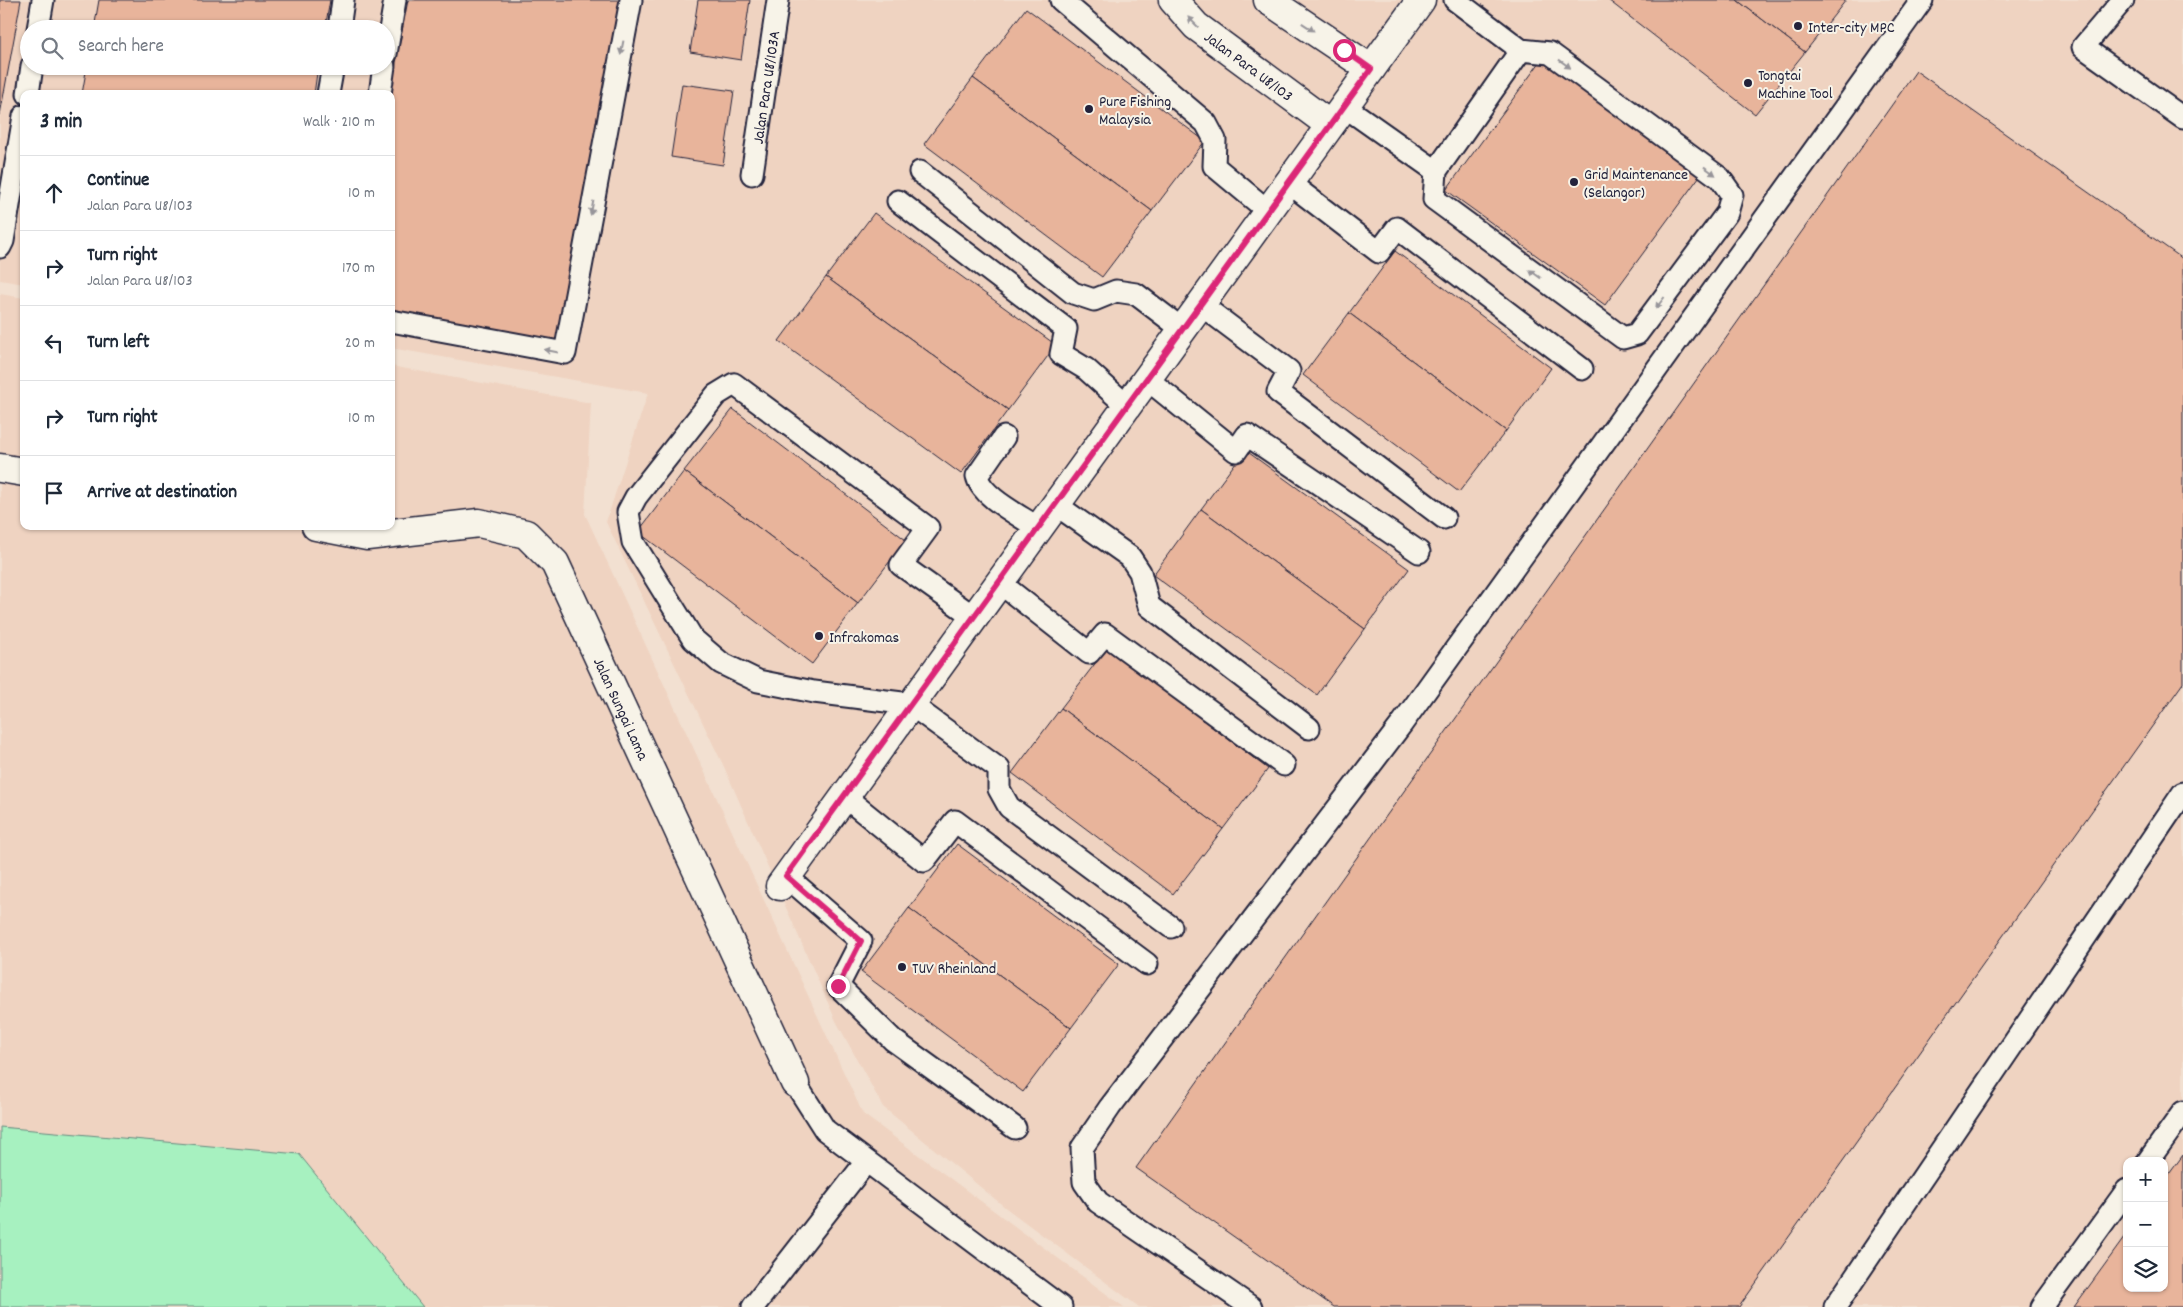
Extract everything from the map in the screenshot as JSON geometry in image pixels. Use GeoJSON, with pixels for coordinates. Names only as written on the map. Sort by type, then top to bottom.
{"type":"FeatureCollection","features":[{"type":"Feature","properties":{"kind":"street","name":"Jalan Para U8/103"},"geometry":{"type":"LineString","coordinates":[[1173,0],[1196,26],[1337,115]]}},
{"type":"Feature","properties":{"kind":"street"},"geometry":{"type":"LineString","coordinates":[[1268,0],[1371,69]]}},
{"type":"Feature","properties":{"kind":"street"},"geometry":{"type":"LineString","coordinates":[[783,881],[1421,0]]}},
{"type":"Feature","properties":{"kind":"street"},"geometry":{"type":"LineString","coordinates":[[0,468],[20,471]]}},
{"type":"Feature","properties":{"kind":"street","name":"Jalan Sungai Lama"},"geometry":{"type":"LineString","coordinates":[[336,530],[367,536],[479,523],[526,534],[555,564],[796,1083]]}},
{"type":"Feature","properties":{"kind":"lane"},"geometry":{"type":"LineString","coordinates":[[40,20],[43,0]]}},
{"type":"Feature","properties":{"kind":"lane"},"geometry":{"type":"LineString","coordinates":[[340,20],[343,0]]}},
{"type":"Feature","properties":{"kind":"lane"},"geometry":{"type":"LineString","coordinates":[[392,20],[395,0]]}},
{"type":"Feature","properties":{"kind":"lane"},"geometry":{"type":"LineString","coordinates":[[395,322],[565,353],[631,0]]}},
{"type":"Feature","properties":{"kind":"lane","name":"Jalan Para U8/103A"},"geometry":{"type":"LineString","coordinates":[[752,174],[778,0]]}},
{"type":"Feature","properties":{"kind":"lane"},"geometry":{"type":"LineString","coordinates":[[1062,0],[1206,123],[1215,140],[1214,166],[1268,211]]}},
{"type":"Feature","properties":{"kind":"lane"},"geometry":{"type":"LineString","coordinates":[[1455,0],[1521,50],[1550,53],[1720,178],[1732,195],[1727,213],[1637,334],[1623,338],[1434,199],[1436,171],[1521,50]]}},
{"type":"Feature","properties":{"kind":"lane"},"geometry":{"type":"LineString","coordinates":[[1251,1307],[1098,1202],[1084,1182],[1082,1148],[1110,1107],[1401,725],[1922,0]]}},
{"type":"Feature","properties":{"kind":"lane"},"geometry":{"type":"LineString","coordinates":[[2123,0],[2083,47],[2183,118]]}},
{"type":"Feature","properties":{"kind":"lane"},"geometry":{"type":"LineString","coordinates":[[29,90],[31,75]]}},
{"type":"Feature","properties":{"kind":"lane"},"geometry":{"type":"LineString","coordinates":[[329,90],[331,75]]}},
{"type":"Feature","properties":{"kind":"lane"},"geometry":{"type":"LineString","coordinates":[[381,90],[383,75]]}},
{"type":"Feature","properties":{"kind":"lane"},"geometry":{"type":"LineString","coordinates":[[1337,115],[1436,171]]}},
{"type":"Feature","properties":{"kind":"lane"},"geometry":{"type":"LineString","coordinates":[[0,247],[20,138]]}},
{"type":"Feature","properties":{"kind":"lane"},"geometry":{"type":"LineString","coordinates":[[920,172],[1073,292],[1094,300],[1116,292],[1136,294],[1182,329]]}},
{"type":"Feature","properties":{"kind":"lane"},"geometry":{"type":"LineString","coordinates":[[1288,182],[1379,252],[1397,228],[1582,369]]}},
{"type":"Feature","properties":{"kind":"lane"},"geometry":{"type":"LineString","coordinates":[[898,201],[1066,329],[1061,354],[1086,369],[1127,406]]}},
{"type":"Feature","properties":{"kind":"lane"},"geometry":{"type":"LineString","coordinates":[[1200,304],[1289,371],[1278,392],[1444,518]]}},
{"type":"Feature","properties":{"kind":"lane"},"geometry":{"type":"LineString","coordinates":[[1146,379],[1236,452],[1247,435],[1419,552]]}},
{"type":"Feature","properties":{"kind":"lane"},"geometry":{"type":"LineString","coordinates":[[974,617],[901,565],[928,528],[734,384],[716,395],[636,497],[628,512],[633,542],[692,639],[721,663],[758,681],[814,692],[910,704],[999,769],[1000,789],[1009,807],[1171,927]]}},
{"type":"Feature","properties":{"kind":"lane"},"geometry":{"type":"LineString","coordinates":[[1004,437],[977,476],[979,485],[986,493],[1038,528]]}},
{"type":"Feature","properties":{"kind":"lane"},"geometry":{"type":"LineString","coordinates":[[1055,504],[1130,557],[1140,572],[1148,606],[1309,728]]}},
{"type":"Feature","properties":{"kind":"lane"},"geometry":{"type":"LineString","coordinates":[[1000,583],[1089,653],[1105,634],[1284,765]]}},
{"type":"Feature","properties":{"kind":"lane"},"geometry":{"type":"LineString","coordinates":[[1835,1307],[2183,793]]}},
{"type":"Feature","properties":{"kind":"lane"},"geometry":{"type":"LineString","coordinates":[[845,797],[924,861],[955,820],[1147,964]]}},
{"type":"Feature","properties":{"kind":"lane"},"geometry":{"type":"LineString","coordinates":[[783,881],[861,941],[838,986],[893,1040],[1015,1128]]}},
{"type":"Feature","properties":{"kind":"lane"},"geometry":{"type":"LineString","coordinates":[[796,1083],[824,1130],[1061,1307]]}},
{"type":"Feature","properties":{"kind":"lane"},"geometry":{"type":"LineString","coordinates":[[2151,1157],[2183,1112]]}},
{"type":"Feature","properties":{"kind":"lane"},"geometry":{"type":"LineString","coordinates":[[753,1307],[866,1162]]}},
{"type":"Feature","properties":{"kind":"lane"},"geometry":{"type":"LineString","coordinates":[[2042,1307],[2123,1196]]}},
{"type":"Feature","properties":{"kind":"shaded area"},"geometry":{"type":"Polygon","coordinates":[[[0,0],[2183,0],[2183,1307],[1139,1307],[1006,1208],[883,1107],[836,1021],[725,769],[606,522],[648,393],[395,349],[395,90],[20,90],[20,283],[0,280],[0,0]]]}},
{"type":"Feature","properties":{"kind":"shaded area"},"geometry":{"type":"Polygon","coordinates":[[[0,294],[20,297],[20,530],[395,530],[395,367],[591,403],[585,514],[863,1114],[1124,1307],[0,1307],[0,294]]]}},
{"type":"Feature","properties":{"kind":"green space"},"geometry":{"type":"Polygon","coordinates":[[[0,1127],[299,1154],[423,1307],[0,1307],[0,1127]]]}},
{"type":"Feature","properties":{"kind":"building"},"geometry":{"type":"Polygon","coordinates":[[[0,0],[21,0],[0,115],[0,0]]]}},
{"type":"Feature","properties":{"kind":"building"},"geometry":{"type":"Polygon","coordinates":[[[99,0],[330,0],[327,20],[96,20],[99,0]]]}},
{"type":"Feature","properties":{"kind":"building"},"geometry":{"type":"Polygon","coordinates":[[[408,0],[624,0],[559,347],[395,317],[395,90],[391,90],[408,0]]]}},
{"type":"Feature","properties":{"kind":"building"},"geometry":{"type":"Polygon","coordinates":[[[698,0],[750,0],[741,60],[690,52],[698,0]]]}},
{"type":"Feature","properties":{"kind":"building","name":"Tongtai Machine Tool"},"geometry":{"type":"Polygon","coordinates":[[[1608,0],[1737,0],[1805,52],[1755,114],[1608,0]]]}},
{"type":"Feature","properties":{"kind":"building","name":"Inter-city MPC"},"geometry":{"type":"Polygon","coordinates":[[[1737,0],[1846,0],[1805,52],[1737,0]]]}},
{"type":"Feature","properties":{"kind":"building","name":"Pure Fishing Malaysia"},"geometry":{"type":"Polygon","coordinates":[[[1026,8],[1205,141],[1152,211],[973,78],[1026,8]]]}},
{"type":"Feature","properties":{"kind":"building","name":"Grid Maintenance (Selangor)"},"geometry":{"type":"Polygon","coordinates":[[[1543,58],[1702,173],[1605,305],[1446,190],[1543,58]]]}},
{"type":"Feature","properties":{"kind":"building"},"geometry":{"type":"Polygon","coordinates":[[[1916,71],[2183,259],[2183,683],[1739,1307],[1334,1307],[1136,1168],[1916,71]]]}},
{"type":"Feature","properties":{"kind":"building"},"geometry":{"type":"Polygon","coordinates":[[[85,75],[317,75],[315,90],[83,90],[85,75]]]}},
{"type":"Feature","properties":{"kind":"building"},"geometry":{"type":"Polygon","coordinates":[[[973,78],[1152,211],[1102,277],[924,144],[973,78]]]}},
{"type":"Feature","properties":{"kind":"building"},"geometry":{"type":"Polygon","coordinates":[[[682,84],[734,91],[723,165],[671,157],[682,84]]]}},
{"type":"Feature","properties":{"kind":"building"},"geometry":{"type":"Polygon","coordinates":[[[874,213],[1056,345],[1008,410],[826,277],[874,213]]]}},
{"type":"Feature","properties":{"kind":"building"},"geometry":{"type":"Polygon","coordinates":[[[1395,251],[1551,368],[1506,431],[1349,313],[1395,251]]]}},
{"type":"Feature","properties":{"kind":"building"},"geometry":{"type":"Polygon","coordinates":[[[826,277],[1008,410],[961,474],[779,341],[826,277]]]}},
{"type":"Feature","properties":{"kind":"building"},"geometry":{"type":"Polygon","coordinates":[[[1349,313],[1506,431],[1459,492],[1303,375],[1349,313]]]}},
{"type":"Feature","properties":{"kind":"building"},"geometry":{"type":"Polygon","coordinates":[[[733,409],[906,540],[858,603],[684,471],[733,409]]]}},
{"type":"Feature","properties":{"kind":"building"},"geometry":{"type":"Polygon","coordinates":[[[1245,450],[1409,569],[1365,629],[1201,509],[1245,450]]]}},
{"type":"Feature","properties":{"kind":"building"},"geometry":{"type":"Polygon","coordinates":[[[684,471],[858,603],[812,664],[638,532],[684,471]]]}},
{"type":"Feature","properties":{"kind":"building"},"geometry":{"type":"Polygon","coordinates":[[[1201,509],[1365,629],[1317,695],[1153,575],[1201,509]]]}},
{"type":"Feature","properties":{"kind":"building"},"geometry":{"type":"Polygon","coordinates":[[[1107,648],[1268,769],[1223,829],[1061,708],[1107,648]]]}},
{"type":"Feature","properties":{"kind":"building"},"geometry":{"type":"Polygon","coordinates":[[[1061,708],[1223,829],[1173,894],[1012,773],[1061,708]]]}},
{"type":"Feature","properties":{"kind":"building"},"geometry":{"type":"Polygon","coordinates":[[[957,844],[1119,964],[1071,1028],[909,908],[957,844]]]}},
{"type":"Feature","properties":{"kind":"building"},"geometry":{"type":"Polygon","coordinates":[[[909,908],[1071,1028],[1023,1092],[861,972],[909,908]]]}},
{"type":"Feature","properties":{"kind":"building"},"geometry":{"type":"Polygon","coordinates":[[[2183,1155],[2183,1307],[2074,1307],[2123,1240],[2123,1292],[2168,1292],[2168,1176],[2183,1155]]]}},
{"type":"Feature","properties":{"kind":"place","name":"Inter-city MPC"},"geometry":{"type":"Point","coordinates":[1798,26]}},
{"type":"Feature","properties":{"kind":"place","name":"Tongtai Machine Tool"},"geometry":{"type":"Point","coordinates":[1748,83]}},
{"type":"Feature","properties":{"kind":"place","name":"Pure Fishing Malaysia"},"geometry":{"type":"Point","coordinates":[1089,109]}},
{"type":"Feature","properties":{"kind":"place","name":"Grid Maintenance (Selangor)"},"geometry":{"type":"Point","coordinates":[1574,182]}},
{"type":"Feature","properties":{"kind":"place","name":"Infrakomas"},"geometry":{"type":"Point","coordinates":[819,636]}},
{"type":"Feature","properties":{"kind":"place","name":"TUV Rheinland"},"geometry":{"type":"Point","coordinates":[902,967]}},
{"type":"Feature","properties":{"kind":"route"},"geometry":{"type":"LineString","coordinates":[[838,986],[861,941],[786,876],[1371,69],[1344,50]]}}]}
